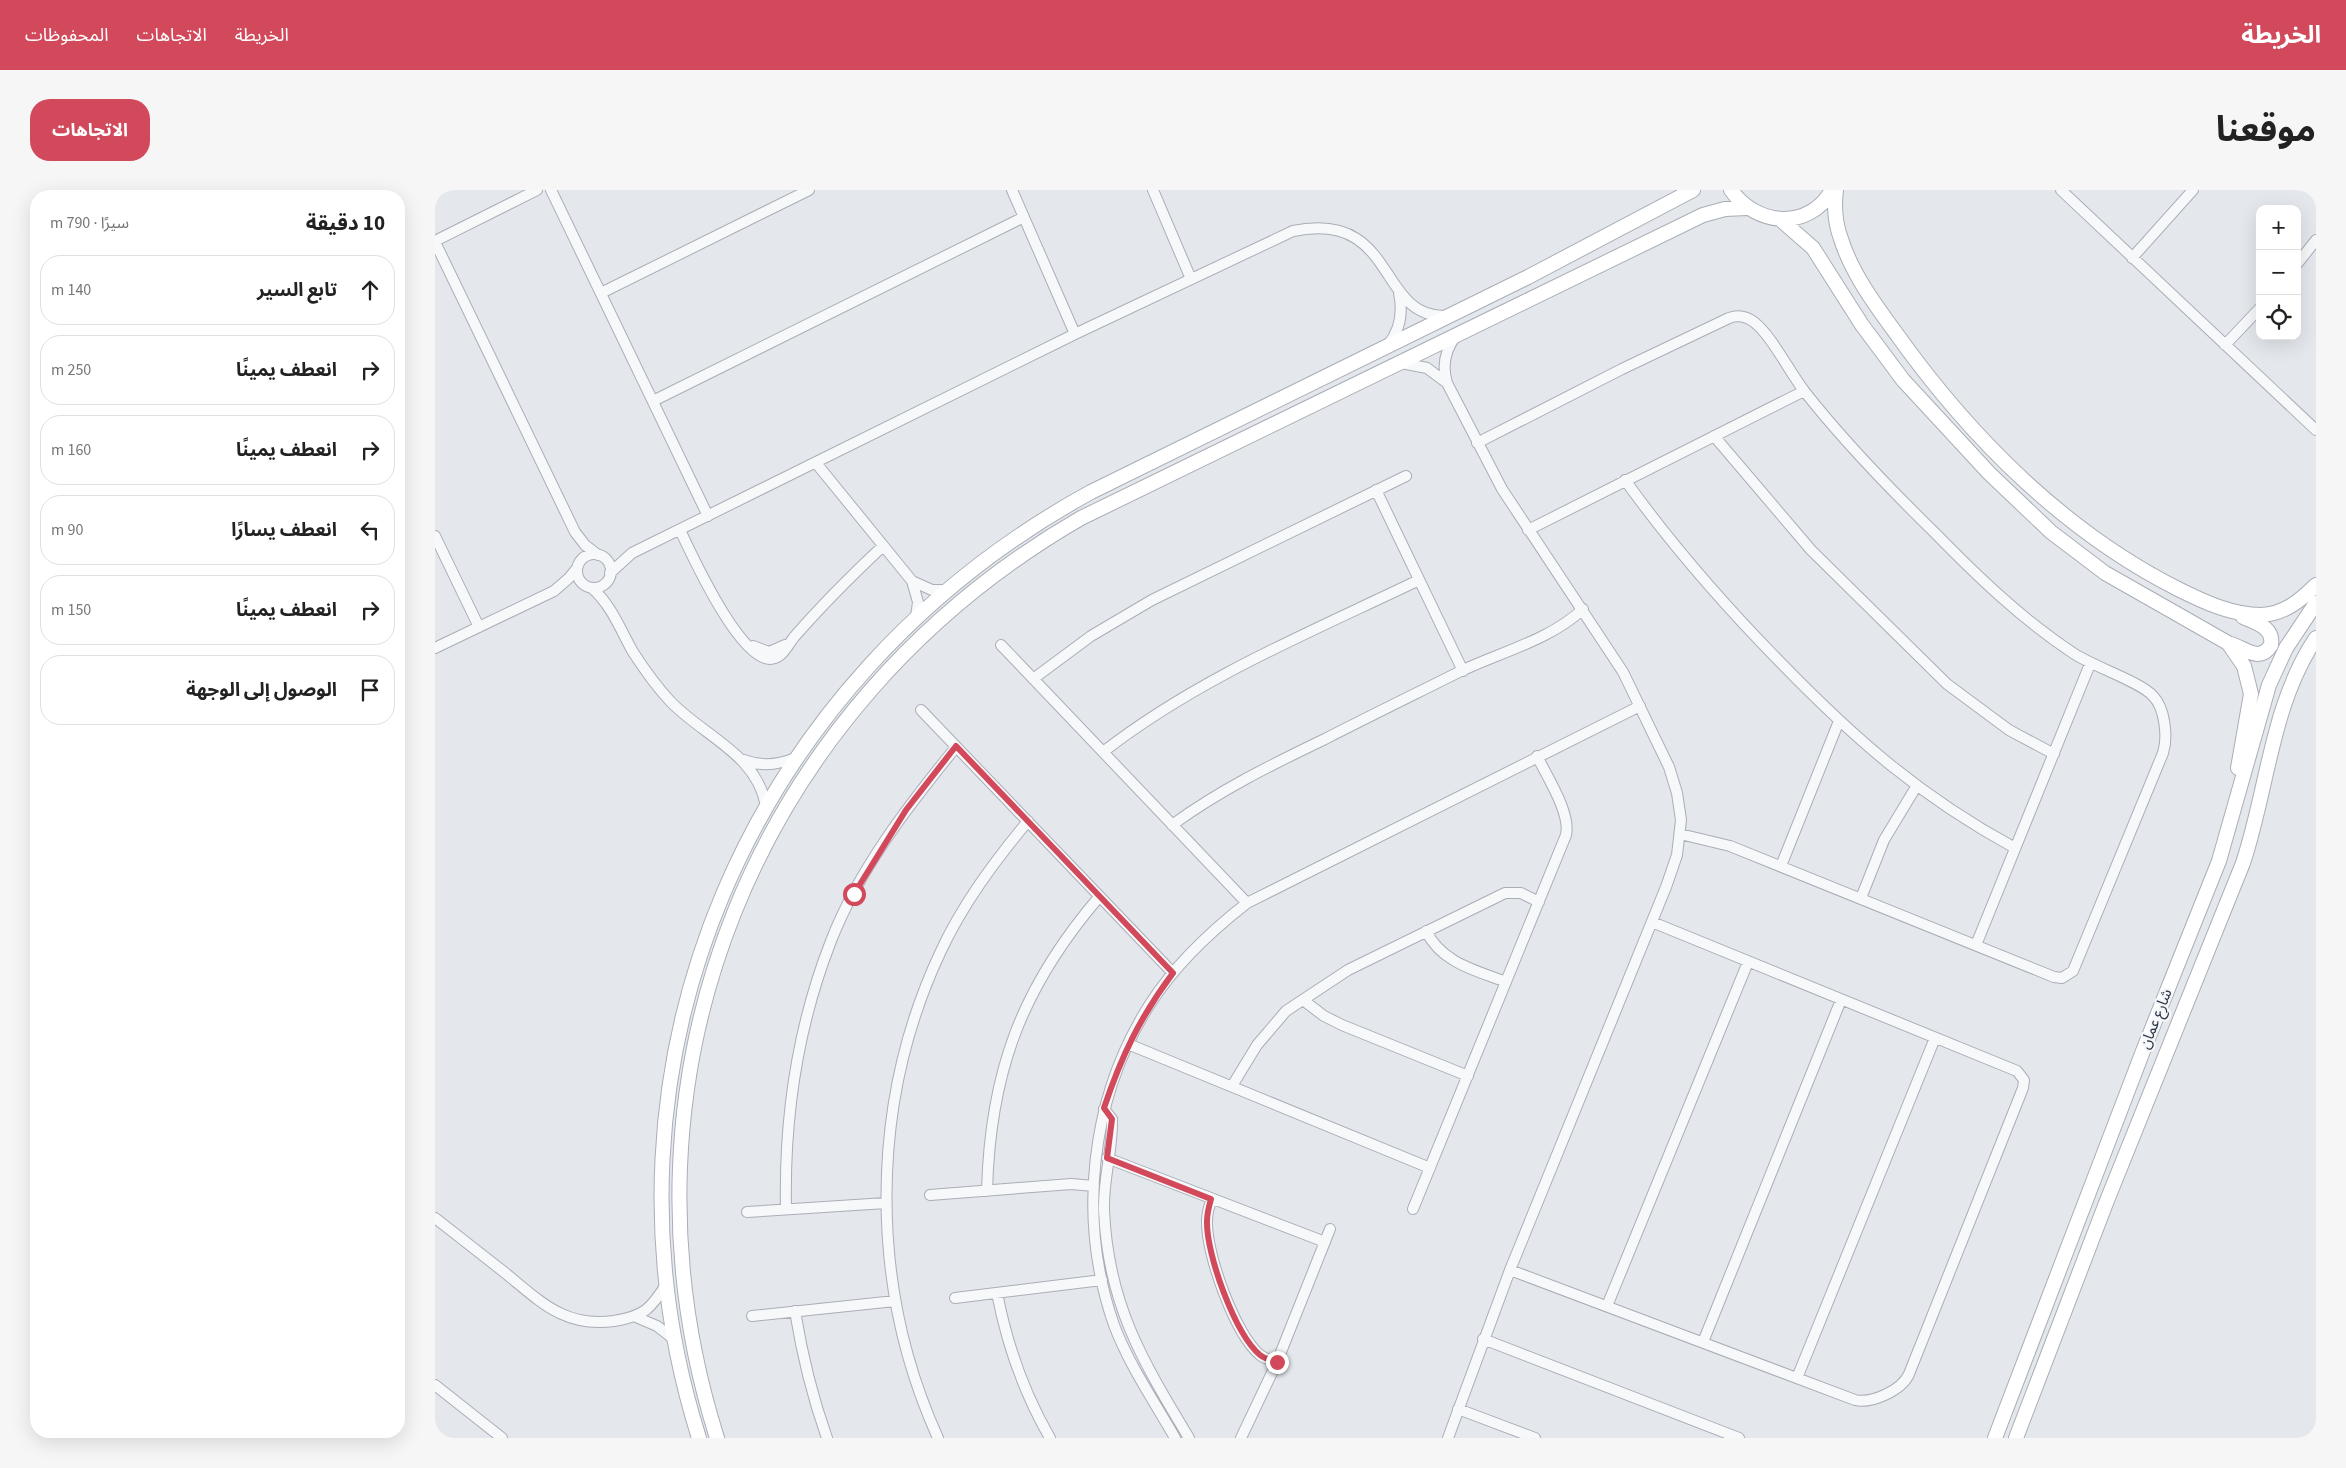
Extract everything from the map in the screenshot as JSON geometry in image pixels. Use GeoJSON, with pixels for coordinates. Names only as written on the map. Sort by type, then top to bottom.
{"type":"FeatureCollection","features":[{"type":"Feature","properties":{"kind":"street"},"geometry":{"type":"LineString","coordinates":[[537,190],[435,241],[575,532],[585,545],[607,562],[612,610]]}},
{"type":"Feature","properties":{"kind":"street"},"geometry":{"type":"LineString","coordinates":[[551,190],[709,516]]}},
{"type":"Feature","properties":{"kind":"street"},"geometry":{"type":"LineString","coordinates":[[601,293],[809,190]]}},
{"type":"Feature","properties":{"kind":"street"},"geometry":{"type":"LineString","coordinates":[[1012,190],[1075,334]]}},
{"type":"Feature","properties":{"kind":"street"},"geometry":{"type":"LineString","coordinates":[[1153,190],[1191,279]]}},
{"type":"Feature","properties":{"kind":"street"},"geometry":{"type":"LineString","coordinates":[[699,1438],[675,1340],[667,1283],[663,1221],[664,1153],[668,1106],[679,1037],[696,969],[712,921],[731,874],[765,806],[811,736],[861,674],[916,617],[947,590],[1015,538],[1065,506],[1558,262],[1693,190]]}},
{"type":"Feature","properties":{"kind":"street"},"geometry":{"type":"LineString","coordinates":[[1731,190],[1747,208],[1766,217],[1781,220],[1799,217],[1815,210],[1834,190]]}},
{"type":"Feature","properties":{"kind":"street"},"geometry":{"type":"LineString","coordinates":[[1781,220],[1813,248],[1862,325],[1903,380],[1989,474],[2068,547],[2105,573],[2228,642],[2258,655],[2267,651],[2272,642],[2267,629],[2232,611],[2182,591],[2143,571],[2114,551],[2061,513],[2021,478],[1963,417],[1932,382],[1868,292],[1840,238],[1834,190]]}},
{"type":"Feature","properties":{"kind":"street"},"geometry":{"type":"LineString","coordinates":[[2061,190],[2316,430]]}},
{"type":"Feature","properties":{"kind":"street"},"geometry":{"type":"LineString","coordinates":[[2132,258],[2193,190]]}},
{"type":"Feature","properties":{"kind":"street"},"geometry":{"type":"LineString","coordinates":[[717,1438],[698,1366],[684,1279],[680,1202],[686,1102],[701,1021],[729,928],[761,852],[801,782],[841,724],[891,665],[943,616],[1017,558],[1103,506],[1703,214],[1725,209],[1747,208]]}},
{"type":"Feature","properties":{"kind":"street"},"geometry":{"type":"LineString","coordinates":[[653,401],[1023,217]]}},
{"type":"Feature","properties":{"kind":"street"},"geometry":{"type":"LineString","coordinates":[[435,648],[554,590],[569,578],[589,555],[600,556],[632,553],[1075,334],[1287,234],[1320,228],[1346,234],[1369,248],[1382,263],[1406,301],[1426,314],[1450,316]]}},
{"type":"Feature","properties":{"kind":"street"},"geometry":{"type":"LineString","coordinates":[[2301,259],[2316,240]]}},
{"type":"Feature","properties":{"kind":"street"},"geometry":{"type":"LineString","coordinates":[[1386,347],[1399,327],[1401,316],[1399,292]]}},
{"type":"Feature","properties":{"kind":"street"},"geometry":{"type":"LineString","coordinates":[[2225,345],[2256,312]]}},
{"type":"Feature","properties":{"kind":"street"},"geometry":{"type":"LineString","coordinates":[[1477,443],[1622,369],[1733,317],[1747,318],[1759,327],[1804,391],[1855,452],[1963,562],[2028,619],[2090,664],[2146,690],[2155,697],[2159,706],[2165,732],[2163,753],[2070,974],[2062,978],[2054,977],[1730,846],[1681,834]]}},
{"type":"Feature","properties":{"kind":"street"},"geometry":{"type":"LineString","coordinates":[[1448,1438],[1510,1270],[1652,922],[1677,855],[1681,834],[1680,806],[1674,782],[1640,706],[1615,658],[1502,489],[1447,383],[1444,374],[1446,356],[1458,333]]}},
{"type":"Feature","properties":{"kind":"street"},"geometry":{"type":"LineString","coordinates":[[1395,364],[1419,365],[1434,372],[1447,383]]}},
{"type":"Feature","properties":{"kind":"street"},"geometry":{"type":"LineString","coordinates":[[1528,530],[1804,391]]}},
{"type":"Feature","properties":{"kind":"street"},"geometry":{"type":"LineString","coordinates":[[2302,417],[2316,424]]}},
{"type":"Feature","properties":{"kind":"street"},"geometry":{"type":"LineString","coordinates":[[1714,436],[1811,550],[1947,684],[2009,730],[2054,754]]}},
{"type":"Feature","properties":{"kind":"street"},"geometry":{"type":"LineString","coordinates":[[816,463],[912,581],[918,602],[916,617]]}},
{"type":"Feature","properties":{"kind":"street"},"geometry":{"type":"LineString","coordinates":[[1033,679],[1091,636],[1152,600],[1406,476]]}},
{"type":"Feature","properties":{"kind":"street"},"geometry":{"type":"LineString","coordinates":[[1625,480],[1667,537],[1709,589],[1839,721],[1916,787],[1957,815],[2015,848]]}},
{"type":"Feature","properties":{"kind":"street"},"geometry":{"type":"LineString","coordinates":[[1376,490],[1463,671]]}},
{"type":"Feature","properties":{"kind":"street"},"geometry":{"type":"LineString","coordinates":[[680,530],[715,602],[747,642],[760,650],[769,652],[778,650],[792,640],[816,612],[883,546]]}},
{"type":"Feature","properties":{"kind":"street"},"geometry":{"type":"LineString","coordinates":[[575,532],[578,577],[612,610],[633,651],[660,690],[691,721],[743,760],[758,781],[765,806]]}},
{"type":"Feature","properties":{"kind":"street"},"geometry":{"type":"LineString","coordinates":[[435,536],[479,627]]}},
{"type":"Feature","properties":{"kind":"street"},"geometry":{"type":"LineString","coordinates":[[554,590],[571,587],[601,586],[632,553]]}},
{"type":"Feature","properties":{"kind":"street"},"geometry":{"type":"LineString","coordinates":[[1103,752],[1153,715],[1207,683],[1419,580]]}},
{"type":"Feature","properties":{"kind":"street"},"geometry":{"type":"LineString","coordinates":[[912,581],[932,590],[947,590]]}},
{"type":"Feature","properties":{"kind":"street"},"geometry":{"type":"LineString","coordinates":[[2232,611],[2260,615],[2278,612],[2298,602],[2316,586]]}},
{"type":"Feature","properties":{"kind":"street","name":"شارع عمان"},"geometry":{"type":"LineString","coordinates":[[1995,1438],[2139,1060],[2219,861],[2269,685],[2286,648],[2316,603]]}},
{"type":"Feature","properties":{"kind":"street"},"geometry":{"type":"LineString","coordinates":[[1172,825],[1213,796],[1257,772],[1463,671],[1552,630],[1570,620],[1583,609]]}},
{"type":"Feature","properties":{"kind":"street","name":"شارع عمان"},"geometry":{"type":"LineString","coordinates":[[2016,1438],[2123,1158],[2243,863],[2259,809],[2279,717],[2294,678],[2316,638]]}},
{"type":"Feature","properties":{"kind":"street"},"geometry":{"type":"LineString","coordinates":[[2228,642],[2245,666],[2251,694],[2239,754],[2238,799]]}},
{"type":"Feature","properties":{"kind":"street"},"geometry":{"type":"LineString","coordinates":[[1001,645],[1247,903]]}},
{"type":"Feature","properties":{"kind":"street"},"geometry":{"type":"LineString","coordinates":[[1976,945],[2090,664]]}},
{"type":"Feature","properties":{"kind":"street"},"geometry":{"type":"LineString","coordinates":[[1175,1438],[1124,1348],[1115,1326],[1101,1280],[1095,1233],[1094,1186],[1097,1146],[1104,1108],[1128,1044],[1151,1003],[1173,973],[1224,921],[1247,903],[1640,706]]}},
{"type":"Feature","properties":{"kind":"street"},"geometry":{"type":"LineString","coordinates":[[921,710],[1173,973]]}},
{"type":"Feature","properties":{"kind":"street"},"geometry":{"type":"LineString","coordinates":[[1781,866],[1839,721]]}},
{"type":"Feature","properties":{"kind":"street"},"geometry":{"type":"LineString","coordinates":[[801,782],[794,780],[792,773],[811,745],[811,736]]}},
{"type":"Feature","properties":{"kind":"street"},"geometry":{"type":"LineString","coordinates":[[786,1209],[787,1130],[799,1049],[808,1009],[831,940],[877,854],[906,810],[956,746]]}},
{"type":"Feature","properties":{"kind":"street"},"geometry":{"type":"LineString","coordinates":[[1413,1209],[1539,902],[1567,827],[1564,813],[1537,756]]}},
{"type":"Feature","properties":{"kind":"street"},"geometry":{"type":"LineString","coordinates":[[743,760],[765,765],[781,763],[795,758]]}},
{"type":"Feature","properties":{"kind":"street"},"geometry":{"type":"LineString","coordinates":[[1861,898],[1884,840],[1916,787]]}},
{"type":"Feature","properties":{"kind":"street"},"geometry":{"type":"LineString","coordinates":[[938,1438],[915,1381],[895,1301],[887,1241],[886,1203],[889,1142],[905,1055],[928,981],[941,952],[966,906],[988,872],[1027,821]]}},
{"type":"Feature","properties":{"kind":"street"},"geometry":{"type":"LineString","coordinates":[[1232,1086],[1257,1045],[1286,1011],[1348,970],[1510,891],[1521,893],[1539,902]]}},
{"type":"Feature","properties":{"kind":"street"},"geometry":{"type":"LineString","coordinates":[[987,1191],[991,1130],[1011,1040],[1047,968],[1069,934],[1099,896]]}},
{"type":"Feature","properties":{"kind":"street"},"geometry":{"type":"LineString","coordinates":[[1510,1270],[1855,1400],[1864,1401],[1898,1387],[1909,1374],[2024,1084],[2022,1076],[2017,1071],[1652,922]]}},
{"type":"Feature","properties":{"kind":"street"},"geometry":{"type":"LineString","coordinates":[[1426,931],[1431,942],[1443,955],[1506,982]]}},
{"type":"Feature","properties":{"kind":"street"},"geometry":{"type":"LineString","coordinates":[[1607,1306],[1748,962]]}},
{"type":"Feature","properties":{"kind":"street"},"geometry":{"type":"LineString","coordinates":[[1303,1000],[1318,1012],[1342,1024],[1468,1076]]}},
{"type":"Feature","properties":{"kind":"street"},"geometry":{"type":"LineString","coordinates":[[1703,1342],[1841,1000]]}},
{"type":"Feature","properties":{"kind":"street"},"geometry":{"type":"LineString","coordinates":[[1797,1378],[1935,1038]]}},
{"type":"Feature","properties":{"kind":"street"},"geometry":{"type":"LineString","coordinates":[[1128,1044],[1430,1168]]}},
{"type":"Feature","properties":{"kind":"street"},"geometry":{"type":"LineString","coordinates":[[1104,1108],[1112,1119],[1107,1158],[1104,1209],[1107,1248],[1118,1300],[1137,1350],[1189,1438]]}},
{"type":"Feature","properties":{"kind":"street"},"geometry":{"type":"LineString","coordinates":[[1107,1158],[1325,1242]]}},
{"type":"Feature","properties":{"kind":"street"},"geometry":{"type":"LineString","coordinates":[[930,1195],[1071,1184],[1094,1186]]}},
{"type":"Feature","properties":{"kind":"street"},"geometry":{"type":"LineString","coordinates":[[1211,1199],[1207,1220],[1208,1236],[1223,1289],[1251,1345],[1266,1359],[1277,1362]]}},
{"type":"Feature","properties":{"kind":"street"},"geometry":{"type":"LineString","coordinates":[[747,1212],[886,1203]]}},
{"type":"Feature","properties":{"kind":"street"},"geometry":{"type":"LineString","coordinates":[[435,1218],[557,1314],[575,1320],[594,1322],[636,1317],[657,1326],[675,1340]]}},
{"type":"Feature","properties":{"kind":"street"},"geometry":{"type":"LineString","coordinates":[[1241,1438],[1277,1362],[1330,1228]]}},
{"type":"Feature","properties":{"kind":"street"},"geometry":{"type":"LineString","coordinates":[[955,1298],[1101,1280]]}},
{"type":"Feature","properties":{"kind":"street"},"geometry":{"type":"LineString","coordinates":[[636,1317],[656,1299],[667,1283]]}},
{"type":"Feature","properties":{"kind":"street"},"geometry":{"type":"LineString","coordinates":[[997,1293],[1004,1328],[1017,1367],[1031,1402],[1051,1438]]}},
{"type":"Feature","properties":{"kind":"street"},"geometry":{"type":"LineString","coordinates":[[753,1316],[795,1310],[895,1301]]}},
{"type":"Feature","properties":{"kind":"street"},"geometry":{"type":"LineString","coordinates":[[795,1310],[802,1355],[827,1438]]}},
{"type":"Feature","properties":{"kind":"street"},"geometry":{"type":"LineString","coordinates":[[1483,1339],[1739,1438]]}},
{"type":"Feature","properties":{"kind":"street"},"geometry":{"type":"LineString","coordinates":[[435,1385],[502,1438]]}},
{"type":"Feature","properties":{"kind":"street"},"geometry":{"type":"LineString","coordinates":[[1458,1409],[1535,1438]]}},
{"type":"Feature","properties":{"kind":"route"},"geometry":{"type":"LineString","coordinates":[[854,894],[906,810],[956,746],[1173,973],[1151,1003],[1131,1036],[1116,1072],[1104,1108],[1112,1119],[1107,1158],[1211,1199],[1207,1220],[1208,1236],[1223,1289],[1233,1313],[1251,1345],[1266,1359],[1277,1362]]}}]}
